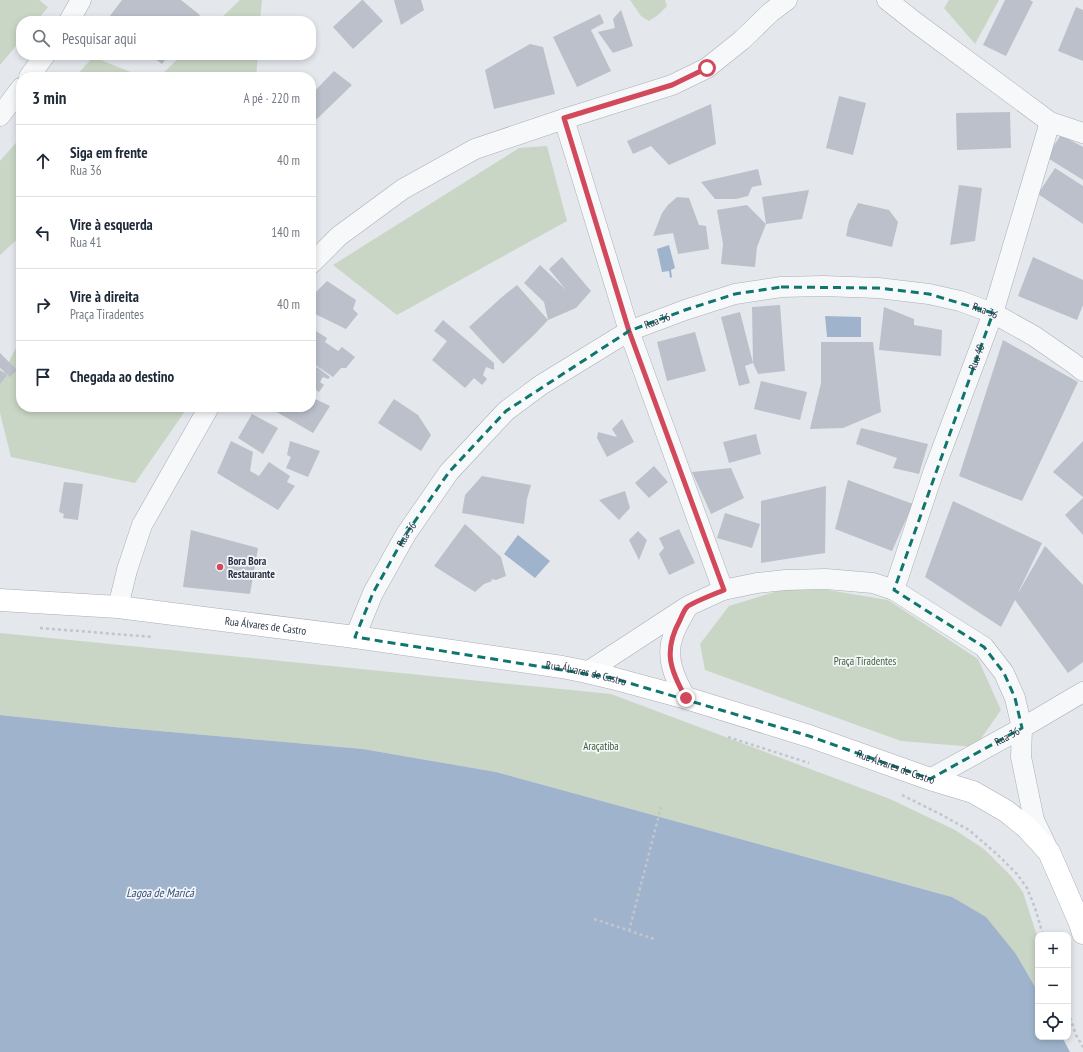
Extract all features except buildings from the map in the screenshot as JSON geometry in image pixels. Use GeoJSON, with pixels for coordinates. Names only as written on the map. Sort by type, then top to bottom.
{"type":"FeatureCollection","features":[{"type":"Feature","properties":{"kind":"street"},"geometry":{"type":"LineString","coordinates":[[72,16],[81,0]]}},
{"type":"Feature","properties":{"kind":"street"},"geometry":{"type":"LineString","coordinates":[[316,259],[339,236],[403,190],[475,149],[564,118],[672,85],[707,68],[742,40],[771,12],[787,0]]}},
{"type":"Feature","properties":{"kind":"street"},"geometry":{"type":"LineString","coordinates":[[887,0],[1050,122],[1083,133]]}},
{"type":"Feature","properties":{"kind":"street"},"geometry":{"type":"LineString","coordinates":[[33,72],[41,60]]}},
{"type":"Feature","properties":{"kind":"street"},"geometry":{"type":"LineString","coordinates":[[0,116],[16,95]]}},
{"type":"Feature","properties":{"kind":"street"},"geometry":{"type":"LineString","coordinates":[[564,118],[629,331],[724,590]]}},
{"type":"Feature","properties":{"kind":"street","name":"Rua 40"},"geometry":{"type":"LineString","coordinates":[[894,590],[934,473],[993,313],[1050,122]]}},
{"type":"Feature","properties":{"kind":"street","name":"Rua 36"},"geometry":{"type":"LineString","coordinates":[[355,637],[373,594],[406,534],[449,472],[506,411],[541,385],[629,331],[685,310],[736,294],[781,287],[823,286],[878,288],[922,293],[960,301],[993,313],[1034,336],[1083,371]]}},
{"type":"Feature","properties":{"kind":"street"},"geometry":{"type":"LineString","coordinates":[[118,606],[127,570],[142,525],[206,412]]}},
{"type":"Feature","properties":{"kind":"street"},"geometry":{"type":"LineString","coordinates":[[587,672],[688,606],[724,590],[757,583],[785,580],[820,580],[873,583],[894,590],[984,647],[1004,673],[1015,698],[1022,728],[1022,756],[1034,820],[1049,852]]}},
{"type":"Feature","properties":{"kind":"street","name":"Rua Álvares de Castro"},"geometry":{"type":"LineString","coordinates":[[0,600],[118,606],[355,637],[562,667],[612,678],[686,698],[809,736],[930,779],[973,792],[1006,811],[1026,827],[1049,852],[1083,933]]}},
{"type":"Feature","properties":{"kind":"street"},"geometry":{"type":"LineString","coordinates":[[686,698],[672,671],[670,647],[672,636],[688,606]]}},
{"type":"Feature","properties":{"kind":"street","name":"Rua 36"},"geometry":{"type":"LineString","coordinates":[[930,779],[1083,692]]}},
{"type":"Feature","properties":{"kind":"path"},"geometry":{"type":"LineString","coordinates":[[40,628],[158,637]]}},
{"type":"Feature","properties":{"kind":"path"},"geometry":{"type":"LineString","coordinates":[[727,737],[810,763]]}},
{"type":"Feature","properties":{"kind":"path"},"geometry":{"type":"LineString","coordinates":[[899,794],[969,830],[998,855],[1017,874],[1027,888],[1042,932]]}},
{"type":"Feature","properties":{"kind":"path"},"geometry":{"type":"LineString","coordinates":[[629,931],[661,807]]}},
{"type":"Feature","properties":{"kind":"path"},"geometry":{"type":"LineString","coordinates":[[594,919],[654,939]]}},
{"type":"Feature","properties":{"kind":"path"},"geometry":{"type":"LineString","coordinates":[[1071,1021],[1083,1048]]}},
{"type":"Feature","properties":{"kind":"highlighted area"},"geometry":{"type":"Polygon","coordinates":[[[781,287],[878,288],[929,294],[993,313],[894,590],[984,647],[1004,673],[1015,698],[1022,728],[930,779],[809,736],[612,678],[355,637],[373,593],[406,534],[449,472],[506,411],[629,331],[685,310],[735,294],[781,287]]]}},
{"type":"Feature","properties":{"kind":"green space"},"geometry":{"type":"Polygon","coordinates":[[[0,0],[39,0],[48,7],[41,16],[16,16],[16,46],[0,65],[0,0]]]}},
{"type":"Feature","properties":{"kind":"green space"},"geometry":{"type":"Polygon","coordinates":[[[240,0],[262,0],[260,16],[223,16],[240,0]]]}},
{"type":"Feature","properties":{"kind":"green space"},"geometry":{"type":"Polygon","coordinates":[[[630,0],[665,0],[667,6],[649,21],[641,16],[630,0]]]}},
{"type":"Feature","properties":{"kind":"green space"},"geometry":{"type":"Polygon","coordinates":[[[949,0],[999,0],[975,44],[944,8],[949,0]]]}},
{"type":"Feature","properties":{"kind":"green space"},"geometry":{"type":"Polygon","coordinates":[[[90,60],[100,60],[130,72],[80,72],[90,60]]]}},
{"type":"Feature","properties":{"kind":"green space"},"geometry":{"type":"Polygon","coordinates":[[[177,60],[258,60],[256,72],[164,72],[177,60]]]}},
{"type":"Feature","properties":{"kind":"green space"},"geometry":{"type":"Polygon","coordinates":[[[16,143],[16,241],[0,255],[0,161],[16,143]]]}},
{"type":"Feature","properties":{"kind":"green space"},"geometry":{"type":"Polygon","coordinates":[[[547,146],[567,221],[397,315],[333,265],[519,148],[547,146]]]}},
{"type":"Feature","properties":{"kind":"green space"},"geometry":{"type":"Polygon","coordinates":[[[16,348],[16,412],[185,412],[135,483],[11,457],[0,413],[0,379],[16,348]]]}},
{"type":"Feature","properties":{"kind":"green space","name":"Praça Tiradentes"},"geometry":{"type":"Polygon","coordinates":[[[797,585],[888,600],[978,659],[1001,710],[975,747],[901,741],[705,670],[700,644],[729,606],[797,585]]]}},
{"type":"Feature","properties":{"kind":"green space","name":"Araçatiba"},"geometry":{"type":"Polygon","coordinates":[[[0,633],[611,694],[890,799],[955,830],[984,849],[1011,876],[1023,892],[1036,932],[1035,987],[1016,954],[952,897],[496,772],[363,749],[114,727],[0,715],[0,633]]]}},
{"type":"Feature","properties":{"kind":"water"},"geometry":{"type":"Polygon","coordinates":[[[669,245],[675,268],[671,270],[672,277],[670,278],[669,271],[662,272],[657,249],[669,245]]]}},
{"type":"Feature","properties":{"kind":"water"},"geometry":{"type":"Polygon","coordinates":[[[825,316],[861,317],[861,337],[827,337],[825,316]]]}},
{"type":"Feature","properties":{"kind":"water"},"geometry":{"type":"Polygon","coordinates":[[[518,535],[550,561],[535,578],[504,554],[518,535]]]}},
{"type":"Feature","properties":{"kind":"water","name":"Lagoa de Maricá"},"geometry":{"type":"Polygon","coordinates":[[[0,715],[114,727],[363,749],[496,772],[952,897],[986,917],[1016,954],[1035,987],[1035,1040],[1064,1040],[1070,1052],[0,1052],[0,715]]]}},
{"type":"Feature","properties":{"kind":"place","name":"Bora Bora Restaurante"},"geometry":{"type":"Point","coordinates":[220,567]}},
{"type":"Feature","properties":{"kind":"route"},"geometry":{"type":"LineString","coordinates":[[686,698],[672,671],[670,647],[672,636],[688,606],[724,590],[629,331],[564,118],[672,85],[707,68]]}}]}
